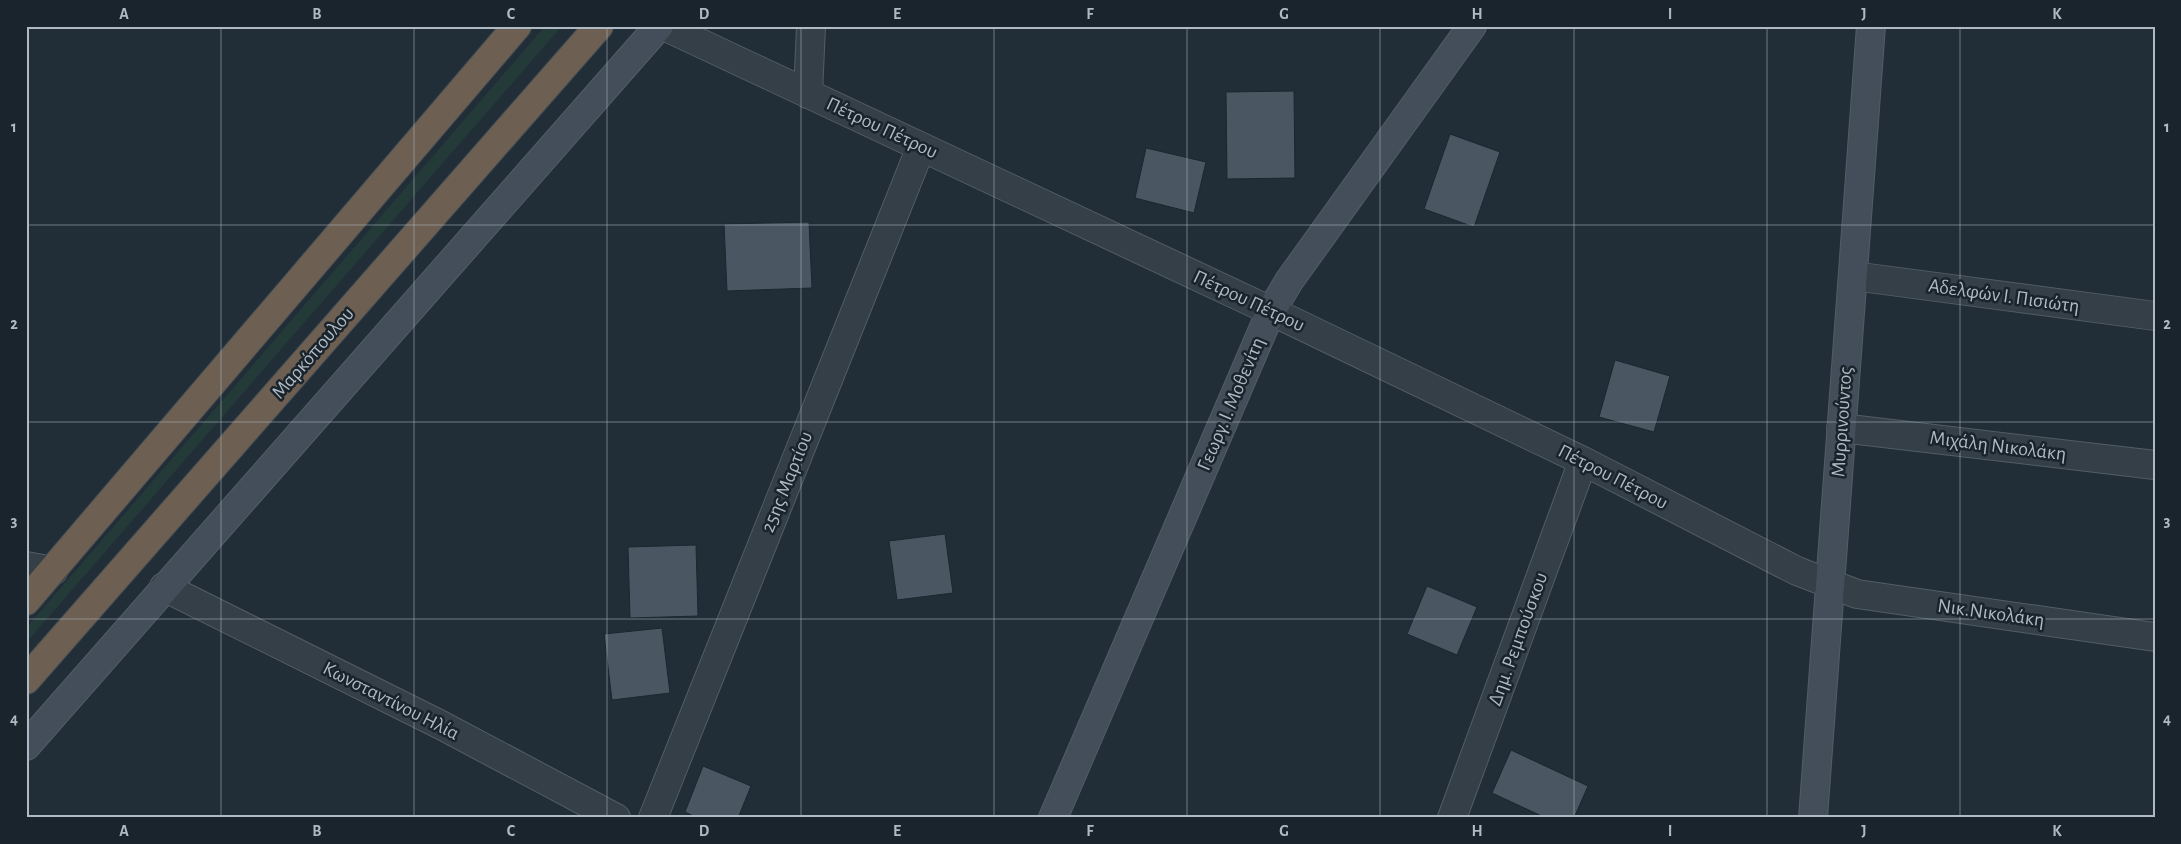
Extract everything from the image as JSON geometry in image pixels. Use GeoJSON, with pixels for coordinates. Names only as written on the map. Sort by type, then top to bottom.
{"type":"FeatureCollection","features":[{"type":"Feature","properties":{"kind":"highway"},"geometry":{"type":"LineString","coordinates":[[26,601],[516,26]]}},
{"type":"Feature","properties":{"kind":"highway","name":"Μαρκόπουλου"},"geometry":{"type":"LineString","coordinates":[[26,680],[599,26]]}},
{"type":"Feature","properties":{"kind":"street"},"geometry":{"type":"LineString","coordinates":[[26,746],[659,26]]}},
{"type":"Feature","properties":{"kind":"street","name":"Πέτρου Πέτρου"},"geometry":{"type":"LineString","coordinates":[[664,26],[1271,311],[1583,461],[1797,571],[1830,583]]}},
{"type":"Feature","properties":{"kind":"street"},"geometry":{"type":"LineString","coordinates":[[808,94],[811,26]]}},
{"type":"Feature","properties":{"kind":"street","name":"Γεωργ. Ι. Μοθενίτη"},"geometry":{"type":"LineString","coordinates":[[1053,818],[1271,311],[1289,281],[1472,26]]}},
{"type":"Feature","properties":{"kind":"street","name":"Μυρρινούντος"},"geometry":{"type":"LineString","coordinates":[[1813,818],[1871,26]]}},
{"type":"Feature","properties":{"kind":"street","name":"25ης Μαρτίου"},"geometry":{"type":"LineString","coordinates":[[652,818],[921,147]]}},
{"type":"Feature","properties":{"kind":"street","name":"Αδελφών Ι. Πισιώτη"},"geometry":{"type":"LineString","coordinates":[[1853,276],[2155,316]]}},
{"type":"Feature","properties":{"kind":"street","name":"Μιχάλη Νικολάκη"},"geometry":{"type":"LineString","coordinates":[[1842,428],[2155,465]]}},
{"type":"Feature","properties":{"kind":"street","name":"Δημ. Ρεμπούσκου"},"geometry":{"type":"LineString","coordinates":[[1452,818],[1583,461]]}},
{"type":"Feature","properties":{"kind":"street"},"geometry":{"type":"LineString","coordinates":[[26,566],[53,571]]}},
{"type":"Feature","properties":{"kind":"street","name":"Νικ.Νικολάκη"},"geometry":{"type":"LineString","coordinates":[[1830,583],[1857,594],[2155,637]]}},
{"type":"Feature","properties":{"kind":"street","name":"Κωνσταντίνου Ηλία"},"geometry":{"type":"LineString","coordinates":[[164,587],[441,725],[616,818]]}},
{"type":"Feature","properties":{"kind":"green space"},"geometry":{"type":"Polygon","coordinates":[[[545,26],[562,26],[26,643],[26,628],[545,26]]]}},
{"type":"Feature","properties":{"kind":"building"},"geometry":{"type":"Polygon","coordinates":[[[1294,91],[1295,178],[1227,179],[1226,92],[1294,91]]]}},
{"type":"Feature","properties":{"kind":"building"},"geometry":{"type":"Polygon","coordinates":[[[1450,134],[1500,152],[1474,227],[1424,209],[1450,134]]]}},
{"type":"Feature","properties":{"kind":"building"},"geometry":{"type":"Polygon","coordinates":[[[1146,148],[1206,162],[1194,213],[1135,198],[1146,148]]]}},
{"type":"Feature","properties":{"kind":"building"},"geometry":{"type":"Polygon","coordinates":[[[809,222],[812,288],[727,291],[724,224],[809,222]]]}},
{"type":"Feature","properties":{"kind":"building"},"geometry":{"type":"Polygon","coordinates":[[[1615,360],[1670,376],[1654,432],[1599,417],[1615,360]]]}},
{"type":"Feature","properties":{"kind":"building"},"geometry":{"type":"Polygon","coordinates":[[[945,534],[953,593],[897,600],[889,541],[945,534]]]}},
{"type":"Feature","properties":{"kind":"building"},"geometry":{"type":"Polygon","coordinates":[[[696,545],[698,616],[630,618],[628,547],[696,545]]]}},
{"type":"Feature","properties":{"kind":"building"},"geometry":{"type":"Polygon","coordinates":[[[1427,586],[1477,607],[1457,655],[1407,634],[1427,586]]]}},
{"type":"Feature","properties":{"kind":"building"},"geometry":{"type":"Polygon","coordinates":[[[662,628],[670,693],[612,700],[604,634],[662,628]]]}},
{"type":"Feature","properties":{"kind":"building"},"geometry":{"type":"Polygon","coordinates":[[[1511,750],[1588,786],[1574,818],[1546,818],[1492,793],[1511,750]]]}},
{"type":"Feature","properties":{"kind":"building"},"geometry":{"type":"Polygon","coordinates":[[[703,766],[751,786],[738,818],[698,818],[685,812],[703,766]]]}}]}
